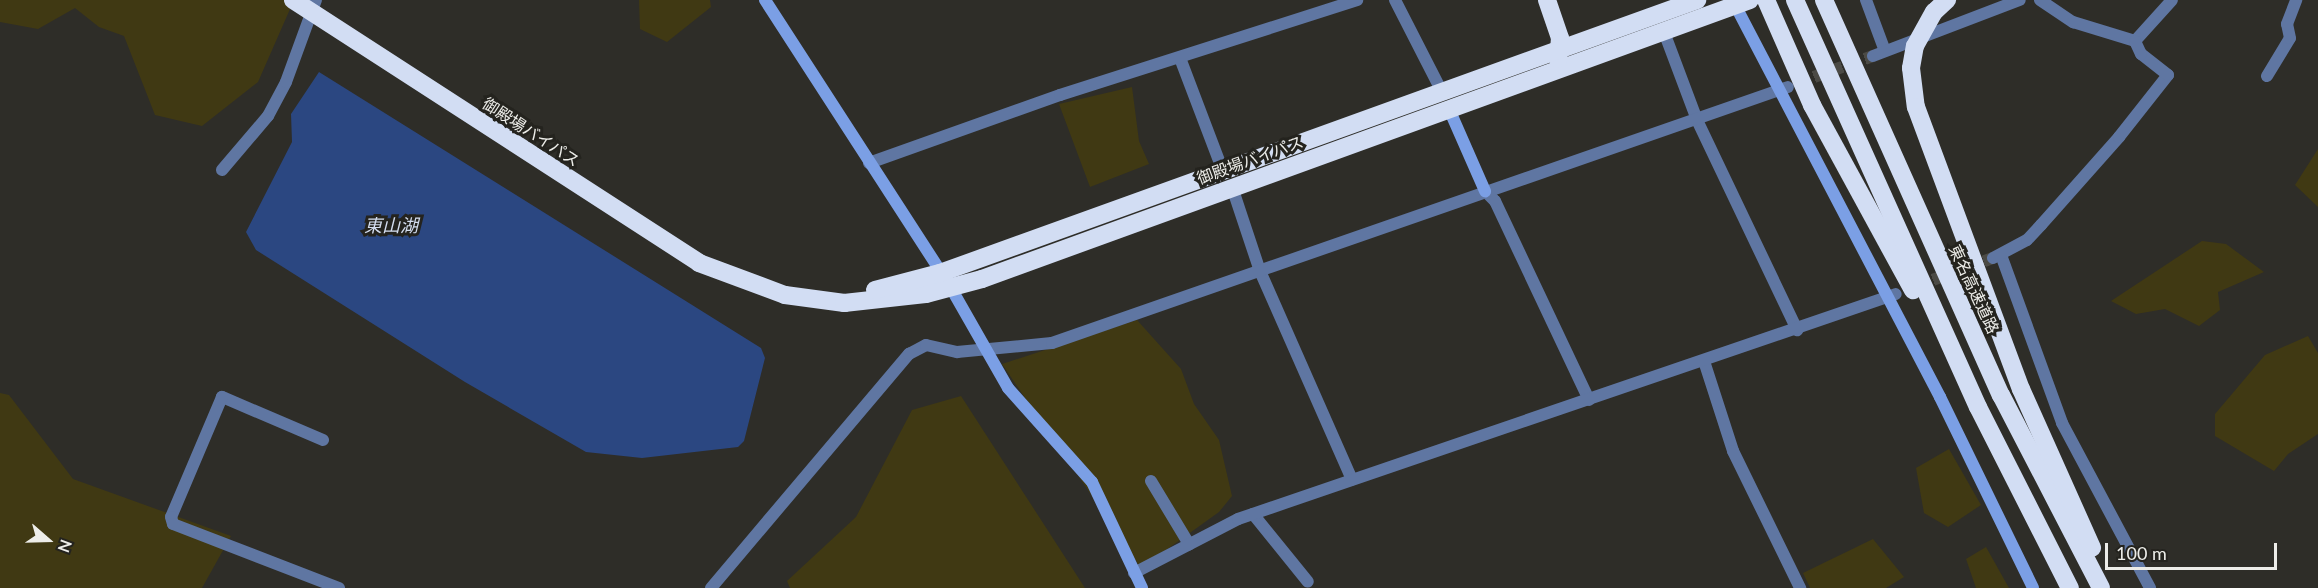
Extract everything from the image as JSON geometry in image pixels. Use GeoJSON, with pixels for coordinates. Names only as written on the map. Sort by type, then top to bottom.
{"type":"FeatureCollection","features":[{"type":"Feature","properties":{"kind":"highway","name":"御殿場バイパス"},"geometry":{"type":"LineString","coordinates":[[292,0],[315,6],[669,245],[725,276],[754,286],[844,303],[951,288],[1228,179]]}},
{"type":"Feature","properties":{"kind":"highway"},"geometry":{"type":"LineString","coordinates":[[1548,0],[1557,24],[1561,48],[1552,71]]}},
{"type":"Feature","properties":{"kind":"highway","name":"御殿場バイパス"},"geometry":{"type":"LineString","coordinates":[[1445,101],[1561,48],[1697,0]]}},
{"type":"Feature","properties":{"kind":"highway"},"geometry":{"type":"LineString","coordinates":[[1796,0],[1978,407]]}},
{"type":"Feature","properties":{"kind":"highway","name":"東名高速道路"},"geometry":{"type":"LineString","coordinates":[[1824,0],[2001,395],[2101,588]]}},
{"type":"Feature","properties":{"kind":"highway","name":"御殿場バイパス"},"geometry":{"type":"LineString","coordinates":[[754,286],[807,294],[860,293],[940,273],[1228,179],[1445,101],[1552,71],[1664,32],[1739,2]]}},
{"type":"Feature","properties":{"kind":"highway"},"geometry":{"type":"LineString","coordinates":[[1768,5],[1812,105],[1978,407],[2070,588]]}},
{"type":"Feature","properties":{"kind":"highway"},"geometry":{"type":"LineString","coordinates":[[1940,6],[1915,46],[1911,68],[1916,107],[2022,389],[2109,588]]}},
{"type":"Feature","properties":{"kind":"highway"},"geometry":{"type":"LineString","coordinates":[[1557,24],[1569,36],[1587,39]]}},
{"type":"Feature","properties":{"kind":"street"},"geometry":{"type":"LineString","coordinates":[[765,0],[951,288],[1008,388],[1092,482],[1142,588]]}},
{"type":"Feature","properties":{"kind":"street"},"geometry":{"type":"LineString","coordinates":[[869,163],[1060,95],[1357,0]]}},
{"type":"Feature","properties":{"kind":"street"},"geometry":{"type":"LineString","coordinates":[[1395,0],[1445,101],[1485,191],[1496,201],[1588,400]]}},
{"type":"Feature","properties":{"kind":"street"},"geometry":{"type":"LineString","coordinates":[[1866,0],[1879,54],[2020,0]]}},
{"type":"Feature","properties":{"kind":"street"},"geometry":{"type":"LineString","coordinates":[[2040,0],[2073,22],[2135,40]]}},
{"type":"Feature","properties":{"kind":"street"},"geometry":{"type":"LineString","coordinates":[[2135,40],[2172,0]]}},
{"type":"Feature","properties":{"kind":"street"},"geometry":{"type":"LineString","coordinates":[[2266,76],[2290,38],[2286,24],[2296,0]]}},
{"type":"Feature","properties":{"kind":"street"},"geometry":{"type":"LineString","coordinates":[[1739,2],[1892,296],[2033,588]]}},
{"type":"Feature","properties":{"kind":"street"},"geometry":{"type":"LineString","coordinates":[[222,170],[268,116],[303,46],[315,6]]}},
{"type":"Feature","properties":{"kind":"street"},"geometry":{"type":"LineString","coordinates":[[1664,32],[1697,120],[1797,330]]}},
{"type":"Feature","properties":{"kind":"street"},"geometry":{"type":"LineString","coordinates":[[2135,40],[2141,54],[2168,75],[2041,225],[2026,240],[1997,256],[2062,423],[2150,588]]}},
{"type":"Feature","properties":{"kind":"street"},"geometry":{"type":"LineString","coordinates":[[1180,58],[1228,179],[1260,271],[1352,480]]}},
{"type":"Feature","properties":{"kind":"street"},"geometry":{"type":"LineString","coordinates":[[711,588],[909,354],[926,345],[957,352],[987,351],[1052,343],[1783,89]]}},
{"type":"Feature","properties":{"kind":"street"},"geometry":{"type":"LineString","coordinates":[[1134,573],[1252,514],[1892,296]]}},
{"type":"Feature","properties":{"kind":"street"},"geometry":{"type":"LineString","coordinates":[[1704,361],[1733,451],[1800,588]]}},
{"type":"Feature","properties":{"kind":"street"},"geometry":{"type":"LineString","coordinates":[[323,440],[222,397],[171,517],[172,524],[339,588]]}},
{"type":"Feature","properties":{"kind":"street"},"geometry":{"type":"LineString","coordinates":[[1151,481],[1189,544]]}},
{"type":"Feature","properties":{"kind":"street"},"geometry":{"type":"LineString","coordinates":[[1252,514],[1308,582]]}},
{"type":"Feature","properties":{"kind":"shaded area"},"geometry":{"type":"Polygon","coordinates":[[[0,0],[294,0],[258,82],[202,126],[155,115],[124,36],[99,27],[75,8],[38,29],[0,22],[0,0]]]}},
{"type":"Feature","properties":{"kind":"shaded area"},"geometry":{"type":"Polygon","coordinates":[[[639,0],[710,0],[711,7],[667,42],[640,29],[639,0]]]}},
{"type":"Feature","properties":{"kind":"shaded area"},"geometry":{"type":"Polygon","coordinates":[[[1132,87],[1139,141],[1149,164],[1090,187],[1059,104],[1132,87]]]}},
{"type":"Feature","properties":{"kind":"shaded area"},"geometry":{"type":"Polygon","coordinates":[[[2318,149],[2318,207],[2295,185],[2318,149]]]}},
{"type":"Feature","properties":{"kind":"shaded area"},"geometry":{"type":"Polygon","coordinates":[[[2202,241],[2226,244],[2264,272],[2218,292],[2220,310],[2199,326],[2165,309],[2136,314],[2111,301],[2202,241]]]}},
{"type":"Feature","properties":{"kind":"shaded area"},"geometry":{"type":"Polygon","coordinates":[[[1137,320],[1181,369],[1194,404],[1219,440],[1232,496],[1219,512],[1141,568],[1002,364],[1137,320]]]}},
{"type":"Feature","properties":{"kind":"shaded area"},"geometry":{"type":"Polygon","coordinates":[[[2308,336],[2318,353],[2318,434],[2288,454],[2274,471],[2215,436],[2215,414],[2265,355],[2308,336]]]}},
{"type":"Feature","properties":{"kind":"shaded area"},"geometry":{"type":"Polygon","coordinates":[[[0,393],[9,395],[73,479],[231,536],[202,588],[0,588],[0,393]]]}},
{"type":"Feature","properties":{"kind":"shaded area"},"geometry":{"type":"Polygon","coordinates":[[[961,396],[1085,588],[790,588],[787,581],[856,517],[912,410],[961,396]]]}},
{"type":"Feature","properties":{"kind":"shaded area"},"geometry":{"type":"Polygon","coordinates":[[[1949,449],[1981,505],[1948,527],[1924,513],[1916,468],[1949,449]]]}},
{"type":"Feature","properties":{"kind":"shaded area"},"geometry":{"type":"Polygon","coordinates":[[[1873,539],[1904,577],[1886,588],[1810,588],[1803,573],[1873,539]]]}},
{"type":"Feature","properties":{"kind":"shaded area"},"geometry":{"type":"Polygon","coordinates":[[[1986,547],[2009,588],[1976,588],[1966,559],[1986,547]]]}},
{"type":"Feature","properties":{"kind":"water","name":"東山湖"},"geometry":{"type":"Polygon","coordinates":[[[319,72],[761,348],[765,358],[744,441],[738,447],[642,458],[586,452],[465,382],[256,250],[246,232],[292,142],[291,114],[319,72]]]}},
{"type":"Feature","properties":{"kind":"tunnel"},"geometry":{"type":"LineString","coordinates":[[1797,83],[1873,56]]}},
{"type":"Feature","properties":{"kind":"tunnel"},"geometry":{"type":"LineString","coordinates":[[1916,286],[1993,258]]}}]}
